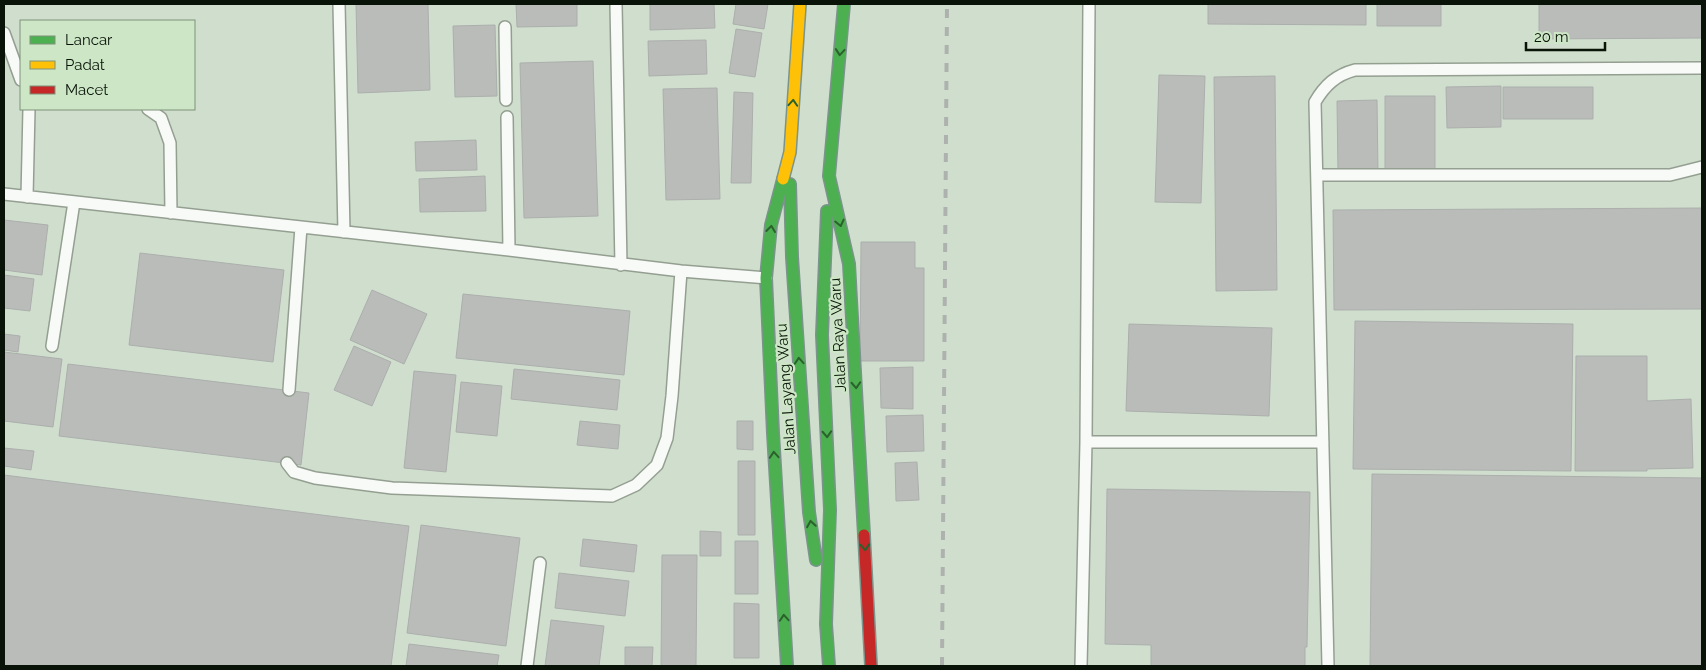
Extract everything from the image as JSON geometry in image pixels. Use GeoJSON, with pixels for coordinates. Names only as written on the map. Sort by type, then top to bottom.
{"type":"FeatureCollection","features":[{"type":"Feature","properties":{"kind":"highway"},"geometry":{"type":"LineString","coordinates":[[787,666],[772,433],[766,278],[771,225],[790,152],[800,4]]}},
{"type":"Feature","properties":{"kind":"highway","name":"Jalan Raya Waru"},"geometry":{"type":"LineString","coordinates":[[844,4],[828,176],[849,264],[871,666]]}},
{"type":"Feature","properties":{"kind":"highway","name":"Jalan Layang Waru"},"geometry":{"type":"LineString","coordinates":[[790,152],[792,257],[809,512],[826,624],[829,666]]}},
{"type":"Feature","properties":{"kind":"highway","name":"Jalan Layang Waru"},"geometry":{"type":"LineString","coordinates":[[826,624],[830,510],[822,335],[828,176]]}},
{"type":"Feature","properties":{"kind":"lane"},"geometry":{"type":"LineString","coordinates":[[339,4],[344,232]]}},
{"type":"Feature","properties":{"kind":"lane"},"geometry":{"type":"LineString","coordinates":[[616,4],[621,265]]}},
{"type":"Feature","properties":{"kind":"lane"},"geometry":{"type":"LineString","coordinates":[[1081,666],[1086,442],[1089,4]]}},
{"type":"Feature","properties":{"kind":"lane"},"geometry":{"type":"LineString","coordinates":[[506,27],[506,100]]}},
{"type":"Feature","properties":{"kind":"lane"},"geometry":{"type":"LineString","coordinates":[[4,33],[20,77]]}},
{"type":"Feature","properties":{"kind":"lane"},"geometry":{"type":"LineString","coordinates":[[1328,666],[1315,102],[1321,92],[1332,80],[1342,74],[1355,70],[1702,68]]}},
{"type":"Feature","properties":{"kind":"lane"},"geometry":{"type":"LineString","coordinates":[[28,197],[29,110]]}},
{"type":"Feature","properties":{"kind":"lane"},"geometry":{"type":"LineString","coordinates":[[149,110],[161,118],[170,143],[171,213]]}},
{"type":"Feature","properties":{"kind":"lane"},"geometry":{"type":"LineString","coordinates":[[507,117],[508,250]]}},
{"type":"Feature","properties":{"kind":"lane"},"geometry":{"type":"LineString","coordinates":[[1317,175],[1670,175],[1702,167]]}},
{"type":"Feature","properties":{"kind":"lane"},"geometry":{"type":"LineString","coordinates":[[4,194],[508,250],[681,272],[766,278]]}},
{"type":"Feature","properties":{"kind":"lane"},"geometry":{"type":"LineString","coordinates":[[52,346],[74,202]]}},
{"type":"Feature","properties":{"kind":"lane"},"geometry":{"type":"LineString","coordinates":[[289,390],[301,227]]}},
{"type":"Feature","properties":{"kind":"lane"},"geometry":{"type":"LineString","coordinates":[[287,463],[294,472],[315,478],[392,488],[612,496],[636,485],[656,465],[668,438],[681,272]]}},
{"type":"Feature","properties":{"kind":"lane"},"geometry":{"type":"LineString","coordinates":[[1086,442],[1323,442]]}},
{"type":"Feature","properties":{"kind":"lane"},"geometry":{"type":"LineString","coordinates":[[527,666],[540,563]]}},
{"type":"Feature","properties":{"kind":"building"},"geometry":{"type":"Polygon","coordinates":[[[356,4],[428,4],[430,90],[358,93],[356,4]]]}},
{"type":"Feature","properties":{"kind":"building"},"geometry":{"type":"Polygon","coordinates":[[[516,4],[577,4],[577,26],[517,27],[516,4]]]}},
{"type":"Feature","properties":{"kind":"building"},"geometry":{"type":"Polygon","coordinates":[[[650,4],[714,4],[715,28],[650,30],[650,4]]]}},
{"type":"Feature","properties":{"kind":"building"},"geometry":{"type":"Polygon","coordinates":[[[736,4],[768,4],[764,29],[733,24],[736,4]]]}},
{"type":"Feature","properties":{"kind":"building"},"geometry":{"type":"Polygon","coordinates":[[[1208,4],[1366,4],[1366,25],[1208,24],[1208,4]]]}},
{"type":"Feature","properties":{"kind":"building"},"geometry":{"type":"Polygon","coordinates":[[[1377,4],[1441,4],[1441,26],[1377,26],[1377,4]]]}},
{"type":"Feature","properties":{"kind":"building"},"geometry":{"type":"Polygon","coordinates":[[[1539,4],[1702,4],[1702,38],[1539,39],[1539,4]]]}},
{"type":"Feature","properties":{"kind":"building"},"geometry":{"type":"Polygon","coordinates":[[[495,25],[497,96],[455,97],[453,26],[495,25]]]}},
{"type":"Feature","properties":{"kind":"building"},"geometry":{"type":"Polygon","coordinates":[[[736,29],[762,33],[755,77],[729,73],[736,29]]]}},
{"type":"Feature","properties":{"kind":"building"},"geometry":{"type":"Polygon","coordinates":[[[706,40],[707,74],[649,76],[648,41],[706,40]]]}},
{"type":"Feature","properties":{"kind":"building"},"geometry":{"type":"Polygon","coordinates":[[[593,61],[598,216],[524,218],[520,63],[593,61]]]}},
{"type":"Feature","properties":{"kind":"building"},"geometry":{"type":"Polygon","coordinates":[[[1159,75],[1205,76],[1201,203],[1155,202],[1159,75]]]}},
{"type":"Feature","properties":{"kind":"building"},"geometry":{"type":"Polygon","coordinates":[[[1275,76],[1277,290],[1216,291],[1214,77],[1275,76]]]}},
{"type":"Feature","properties":{"kind":"building"},"geometry":{"type":"Polygon","coordinates":[[[1501,86],[1501,127],[1447,128],[1446,87],[1501,86]]]}},
{"type":"Feature","properties":{"kind":"building"},"geometry":{"type":"Polygon","coordinates":[[[1503,87],[1593,87],[1593,119],[1503,119],[1503,87]]]}},
{"type":"Feature","properties":{"kind":"building"},"geometry":{"type":"Polygon","coordinates":[[[717,88],[720,199],[666,200],[663,89],[717,88]]]}},
{"type":"Feature","properties":{"kind":"building"},"geometry":{"type":"Polygon","coordinates":[[[734,92],[753,93],[751,183],[731,183],[734,92]]]}},
{"type":"Feature","properties":{"kind":"building"},"geometry":{"type":"Polygon","coordinates":[[[1385,96],[1435,96],[1435,174],[1385,174],[1385,96]]]}},
{"type":"Feature","properties":{"kind":"building"},"geometry":{"type":"Polygon","coordinates":[[[1377,100],[1378,173],[1338,174],[1337,101],[1377,100]]]}},
{"type":"Feature","properties":{"kind":"building"},"geometry":{"type":"Polygon","coordinates":[[[476,140],[477,170],[416,171],[415,142],[476,140]]]}},
{"type":"Feature","properties":{"kind":"building"},"geometry":{"type":"Polygon","coordinates":[[[485,176],[486,211],[420,212],[419,179],[485,176]]]}},
{"type":"Feature","properties":{"kind":"building"},"geometry":{"type":"Polygon","coordinates":[[[1702,208],[1702,309],[1334,310],[1333,210],[1702,208]]]}},
{"type":"Feature","properties":{"kind":"building"},"geometry":{"type":"Polygon","coordinates":[[[4,220],[48,225],[42,275],[4,270],[4,220]]]}},
{"type":"Feature","properties":{"kind":"building"},"geometry":{"type":"Polygon","coordinates":[[[861,242],[915,242],[915,268],[924,268],[924,361],[860,361],[861,242]]]}},
{"type":"Feature","properties":{"kind":"building"},"geometry":{"type":"Polygon","coordinates":[[[140,253],[284,270],[273,362],[129,345],[140,253]]]}},
{"type":"Feature","properties":{"kind":"building"},"geometry":{"type":"Polygon","coordinates":[[[4,275],[34,279],[30,311],[4,308],[4,275]]]}},
{"type":"Feature","properties":{"kind":"building"},"geometry":{"type":"Polygon","coordinates":[[[372,290],[427,314],[404,364],[350,340],[372,290]]]}},
{"type":"Feature","properties":{"kind":"building"},"geometry":{"type":"Polygon","coordinates":[[[463,294],[630,311],[624,375],[456,358],[463,294]]]}},
{"type":"Feature","properties":{"kind":"building"},"geometry":{"type":"Polygon","coordinates":[[[1355,321],[1573,324],[1571,471],[1353,469],[1355,321]]]}},
{"type":"Feature","properties":{"kind":"building"},"geometry":{"type":"Polygon","coordinates":[[[1129,324],[1272,328],[1269,416],[1126,411],[1129,324]]]}},
{"type":"Feature","properties":{"kind":"building"},"geometry":{"type":"Polygon","coordinates":[[[4,334],[20,336],[18,352],[4,350],[4,334]]]}},
{"type":"Feature","properties":{"kind":"building"},"geometry":{"type":"Polygon","coordinates":[[[354,346],[391,362],[372,406],[334,390],[354,346]]]}},
{"type":"Feature","properties":{"kind":"building"},"geometry":{"type":"Polygon","coordinates":[[[4,352],[62,359],[53,427],[4,421],[4,352]]]}},
{"type":"Feature","properties":{"kind":"building"},"geometry":{"type":"Polygon","coordinates":[[[1576,356],[1647,356],[1647,401],[1691,399],[1693,468],[1647,469],[1647,471],[1575,471],[1576,356]]]}},
{"type":"Feature","properties":{"kind":"building"},"geometry":{"type":"Polygon","coordinates":[[[68,364],[309,393],[301,465],[59,436],[68,364]]]}},
{"type":"Feature","properties":{"kind":"building"},"geometry":{"type":"Polygon","coordinates":[[[913,367],[913,409],[881,408],[880,368],[913,367]]]}},
{"type":"Feature","properties":{"kind":"building"},"geometry":{"type":"Polygon","coordinates":[[[514,369],[620,380],[617,410],[511,399],[514,369]]]}},
{"type":"Feature","properties":{"kind":"building"},"geometry":{"type":"Polygon","coordinates":[[[414,371],[456,375],[446,472],[404,468],[414,371]]]}},
{"type":"Feature","properties":{"kind":"building"},"geometry":{"type":"Polygon","coordinates":[[[461,382],[502,386],[497,436],[456,432],[461,382]]]}},
{"type":"Feature","properties":{"kind":"building"},"geometry":{"type":"Polygon","coordinates":[[[923,415],[924,451],[887,452],[886,416],[923,415]]]}},
{"type":"Feature","properties":{"kind":"building"},"geometry":{"type":"Polygon","coordinates":[[[580,421],[620,425],[618,449],[577,445],[580,421]]]}},
{"type":"Feature","properties":{"kind":"building"},"geometry":{"type":"Polygon","coordinates":[[[737,421],[753,421],[753,450],[737,449],[737,421]]]}},
{"type":"Feature","properties":{"kind":"building"},"geometry":{"type":"Polygon","coordinates":[[[4,448],[34,451],[31,470],[4,466],[4,448]]]}},
{"type":"Feature","properties":{"kind":"building"},"geometry":{"type":"Polygon","coordinates":[[[738,461],[755,461],[755,535],[738,535],[738,461]]]}},
{"type":"Feature","properties":{"kind":"building"},"geometry":{"type":"Polygon","coordinates":[[[917,462],[919,500],[896,501],[895,463],[917,462]]]}},
{"type":"Feature","properties":{"kind":"building"},"geometry":{"type":"Polygon","coordinates":[[[1372,474],[1702,478],[1702,666],[1370,666],[1372,474]]]}},
{"type":"Feature","properties":{"kind":"building"},"geometry":{"type":"Polygon","coordinates":[[[4,475],[409,526],[391,666],[4,666],[4,475]]]}},
{"type":"Feature","properties":{"kind":"building"},"geometry":{"type":"Polygon","coordinates":[[[1107,489],[1310,492],[1305,666],[1151,666],[1151,645],[1105,644],[1107,489]]]}},
{"type":"Feature","properties":{"kind":"building"},"geometry":{"type":"Polygon","coordinates":[[[421,525],[520,538],[506,646],[407,633],[421,525]]]}},
{"type":"Feature","properties":{"kind":"building"},"geometry":{"type":"Polygon","coordinates":[[[700,531],[721,532],[721,556],[700,556],[700,531]]]}},
{"type":"Feature","properties":{"kind":"building"},"geometry":{"type":"Polygon","coordinates":[[[583,539],[637,545],[634,572],[580,566],[583,539]]]}},
{"type":"Feature","properties":{"kind":"building"},"geometry":{"type":"Polygon","coordinates":[[[735,541],[758,541],[758,594],[735,594],[735,541]]]}},
{"type":"Feature","properties":{"kind":"building"},"geometry":{"type":"Polygon","coordinates":[[[662,555],[697,555],[696,666],[661,666],[662,555]]]}},
{"type":"Feature","properties":{"kind":"building"},"geometry":{"type":"Polygon","coordinates":[[[559,573],[629,581],[625,616],[555,608],[559,573]]]}},
{"type":"Feature","properties":{"kind":"building"},"geometry":{"type":"Polygon","coordinates":[[[734,603],[759,604],[759,658],[734,658],[734,603]]]}},
{"type":"Feature","properties":{"kind":"building"},"geometry":{"type":"Polygon","coordinates":[[[551,620],[604,626],[599,666],[545,666],[551,620]]]}},
{"type":"Feature","properties":{"kind":"building"},"geometry":{"type":"Polygon","coordinates":[[[409,644],[499,655],[497,666],[406,666],[409,644]]]}},
{"type":"Feature","properties":{"kind":"building"},"geometry":{"type":"Polygon","coordinates":[[[625,647],[653,647],[652,666],[625,666],[625,647]]]}},
{"type":"Feature","properties":{"kind":"railway"},"geometry":{"type":"LineString","coordinates":[[942,666],[947,4]]}},
{"type":"Feature","properties":{"kind":"traffic: fast"},"geometry":{"type":"LineString","coordinates":[[844,4],[829,176],[849,264],[864,535]]}},
{"type":"Feature","properties":{"kind":"traffic: fast"},"geometry":{"type":"LineString","coordinates":[[783,179],[771,225],[766,278],[787,666]]}},
{"type":"Feature","properties":{"kind":"traffic: fast"},"geometry":{"type":"LineString","coordinates":[[790,184],[792,257],[809,512],[816,560]]}},
{"type":"Feature","properties":{"kind":"traffic: fast"},"geometry":{"type":"LineString","coordinates":[[827,211],[822,335],[830,510],[826,624],[829,666]]}},
{"type":"Feature","properties":{"kind":"traffic: slow"},"geometry":{"type":"LineString","coordinates":[[783,179],[790,152],[800,4]]}},
{"type":"Feature","properties":{"kind":"traffic: jam"},"geometry":{"type":"LineString","coordinates":[[864,535],[871,666]]}}]}
